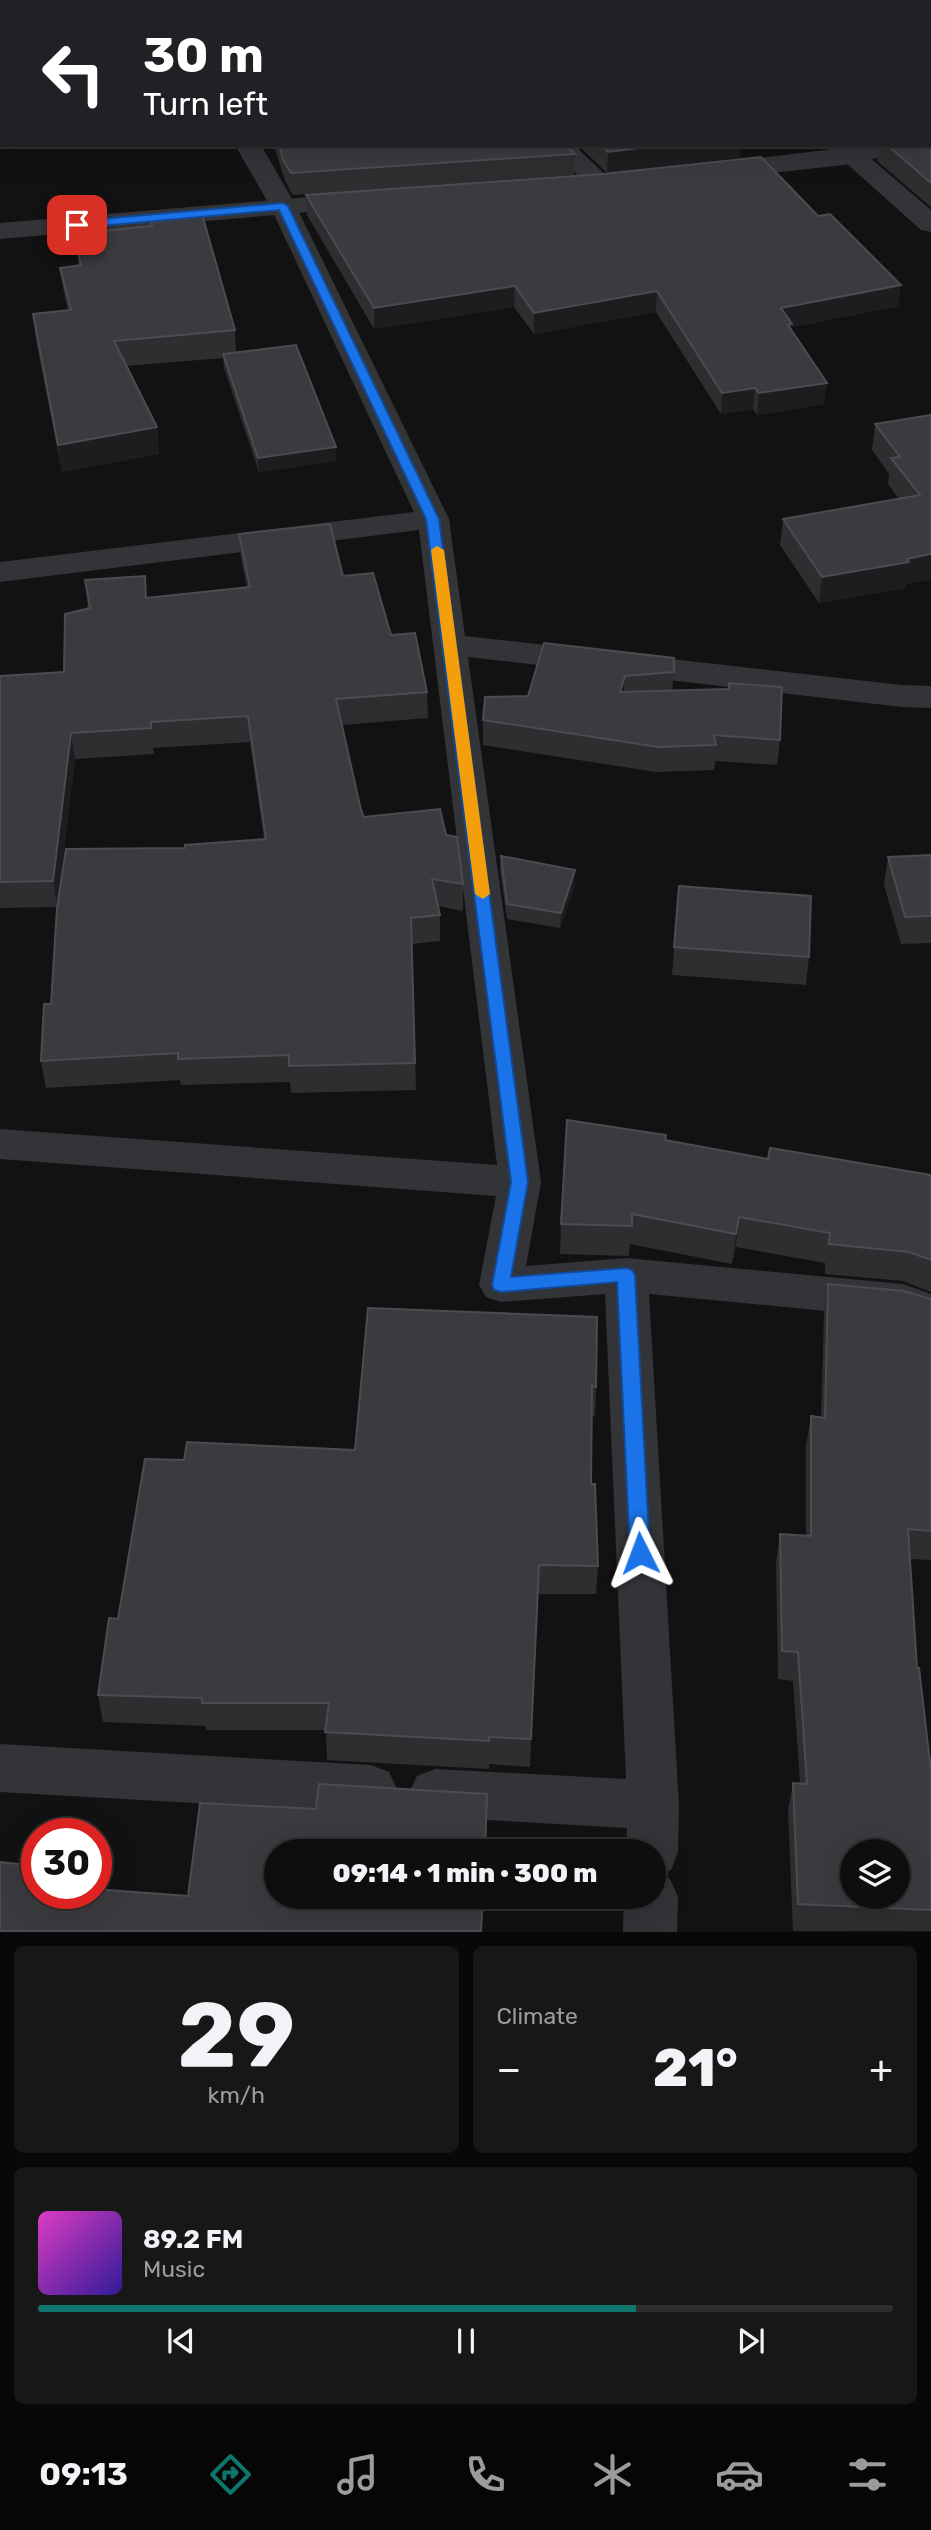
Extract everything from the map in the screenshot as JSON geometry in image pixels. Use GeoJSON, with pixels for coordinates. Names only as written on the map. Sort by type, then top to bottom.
{"type":"FeatureCollection","features":[{"type":"Feature","properties":{"kind":"street"},"geometry":{"type":"LineString","coordinates":[[249,147],[283,206],[433,519],[520,1182],[501,1285],[626,1275],[903,1301],[931,1312]]}},
{"type":"Feature","properties":{"kind":"street"},"geometry":{"type":"LineString","coordinates":[[561,147],[602,184]]}},
{"type":"Feature","properties":{"kind":"street"},"geometry":{"type":"LineString","coordinates":[[700,173],[853,156],[891,147]]}},
{"type":"Feature","properties":{"kind":"street"},"geometry":{"type":"LineString","coordinates":[[853,156],[931,224]]}},
{"type":"Feature","properties":{"kind":"street"},"geometry":{"type":"LineString","coordinates":[[575,186],[630,181]]}},
{"type":"Feature","properties":{"kind":"street"},"geometry":{"type":"LineString","coordinates":[[0,232],[283,206],[380,200]]}},
{"type":"Feature","properties":{"kind":"street"},"geometry":{"type":"LineString","coordinates":[[0,572],[433,519]]}},
{"type":"Feature","properties":{"kind":"street"},"geometry":{"type":"LineString","coordinates":[[451,645],[902,696],[931,697]]}},
{"type":"Feature","properties":{"kind":"street"},"geometry":{"type":"LineString","coordinates":[[0,1144],[520,1182]]}},
{"type":"Feature","properties":{"kind":"street"},"geometry":{"type":"LineString","coordinates":[[0,1768],[652,1828],[626,1275]]}},
{"type":"Feature","properties":{"kind":"street"},"geometry":{"type":"LineString","coordinates":[[650,1931],[651,1909]]}},
{"type":"Feature","properties":{"kind":"building"},"geometry":{"type":"Polygon","coordinates":[[[280,147],[567,147],[575,154],[291,173],[280,147]]]}},
{"type":"Feature","properties":{"kind":"building"},"geometry":{"type":"Polygon","coordinates":[[[603,147],[647,147],[608,152],[603,147]]]}},
{"type":"Feature","properties":{"kind":"building"},"geometry":{"type":"Polygon","coordinates":[[[889,147],[931,147],[931,183],[889,147]]]}},
{"type":"Feature","properties":{"kind":"building"},"geometry":{"type":"Polygon","coordinates":[[[761,157],[818,216],[830,214],[901,285],[781,308],[792,324],[788,325],[827,383],[759,393],[755,388],[722,393],[657,291],[534,313],[515,286],[374,308],[306,195],[603,174],[761,157]]]}},
{"type":"Feature","properties":{"kind":"building"},"geometry":{"type":"Polygon","coordinates":[[[202,214],[235,330],[114,341],[157,427],[58,445],[33,314],[71,310],[60,268],[81,265],[74,234],[152,226],[150,219],[202,214]]]}},
{"type":"Feature","properties":{"kind":"building"},"geometry":{"type":"Polygon","coordinates":[[[296,345],[336,447],[258,458],[223,354],[296,345]]]}},
{"type":"Feature","properties":{"kind":"building"},"geometry":{"type":"Polygon","coordinates":[[[931,415],[931,554],[907,559],[909,562],[822,577],[783,519],[920,495],[891,458],[900,457],[875,424],[931,415]]]}},
{"type":"Feature","properties":{"kind":"building"},"geometry":{"type":"Polygon","coordinates":[[[330,524],[343,576],[373,573],[391,635],[415,633],[427,692],[336,699],[361,810],[364,817],[440,809],[446,835],[457,837],[463,884],[432,879],[440,915],[411,918],[415,1063],[289,1066],[289,1055],[178,1059],[178,1053],[41,1061],[44,1004],[51,1004],[57,908],[66,849],[185,848],[185,845],[266,839],[248,716],[151,722],[151,728],[71,733],[53,881],[0,882],[0,676],[64,672],[65,614],[90,608],[85,580],[145,576],[146,598],[250,587],[239,534],[330,524]]]}},
{"type":"Feature","properties":{"kind":"building"},"geometry":{"type":"Polygon","coordinates":[[[544,643],[674,658],[674,672],[625,676],[620,692],[729,689],[729,683],[782,687],[780,740],[714,735],[716,745],[658,747],[483,720],[485,697],[528,696],[544,643]]]}},
{"type":"Feature","properties":{"kind":"building"},"geometry":{"type":"Polygon","coordinates":[[[931,855],[931,916],[905,917],[888,857],[931,855]]]}},
{"type":"Feature","properties":{"kind":"building"},"geometry":{"type":"Polygon","coordinates":[[[501,856],[575,870],[561,913],[507,904],[501,856]]]}},
{"type":"Feature","properties":{"kind":"building"},"geometry":{"type":"Polygon","coordinates":[[[679,886],[811,896],[809,957],[674,947],[679,886]]]}},
{"type":"Feature","properties":{"kind":"building"},"geometry":{"type":"Polygon","coordinates":[[[567,1120],[666,1135],[665,1140],[768,1159],[770,1148],[931,1175],[931,1260],[909,1252],[829,1244],[830,1233],[739,1217],[736,1234],[632,1214],[632,1226],[561,1224],[567,1120]]]}},
{"type":"Feature","properties":{"kind":"building"},"geometry":{"type":"Polygon","coordinates":[[[828,1284],[904,1291],[931,1299],[931,1531],[908,1529],[917,1668],[931,1771],[931,1910],[909,1909],[910,1839],[840,1839],[840,1906],[798,1904],[793,1783],[807,1784],[798,1652],[782,1651],[780,1534],[811,1536],[811,1416],[825,1418],[828,1284]]]}},
{"type":"Feature","properties":{"kind":"building"},"geometry":{"type":"Polygon","coordinates":[[[368,1308],[597,1317],[596,1387],[592,1386],[591,1484],[595,1484],[598,1566],[539,1565],[531,1739],[489,1737],[489,1741],[325,1732],[329,1703],[202,1703],[202,1698],[98,1695],[109,1618],[118,1619],[145,1459],[184,1460],[187,1442],[355,1450],[368,1308]]]}},
{"type":"Feature","properties":{"kind":"building"},"geometry":{"type":"Polygon","coordinates":[[[319,1784],[487,1794],[485,1839],[264,1839],[264,1909],[482,1909],[481,1931],[0,1931],[0,1862],[21,1864],[21,1909],[112,1909],[112,1890],[188,1896],[200,1803],[316,1809],[319,1784]]]}},
{"type":"Feature","properties":{"kind":"slow traffic"},"geometry":{"type":"LineString","coordinates":[[437,550],[483,894]]}},
{"type":"Feature","properties":{"kind":"route"},"geometry":{"type":"LineString","coordinates":[[77,225],[283,206],[433,519],[520,1182],[501,1285],[626,1275],[640,1553]]}}]}
